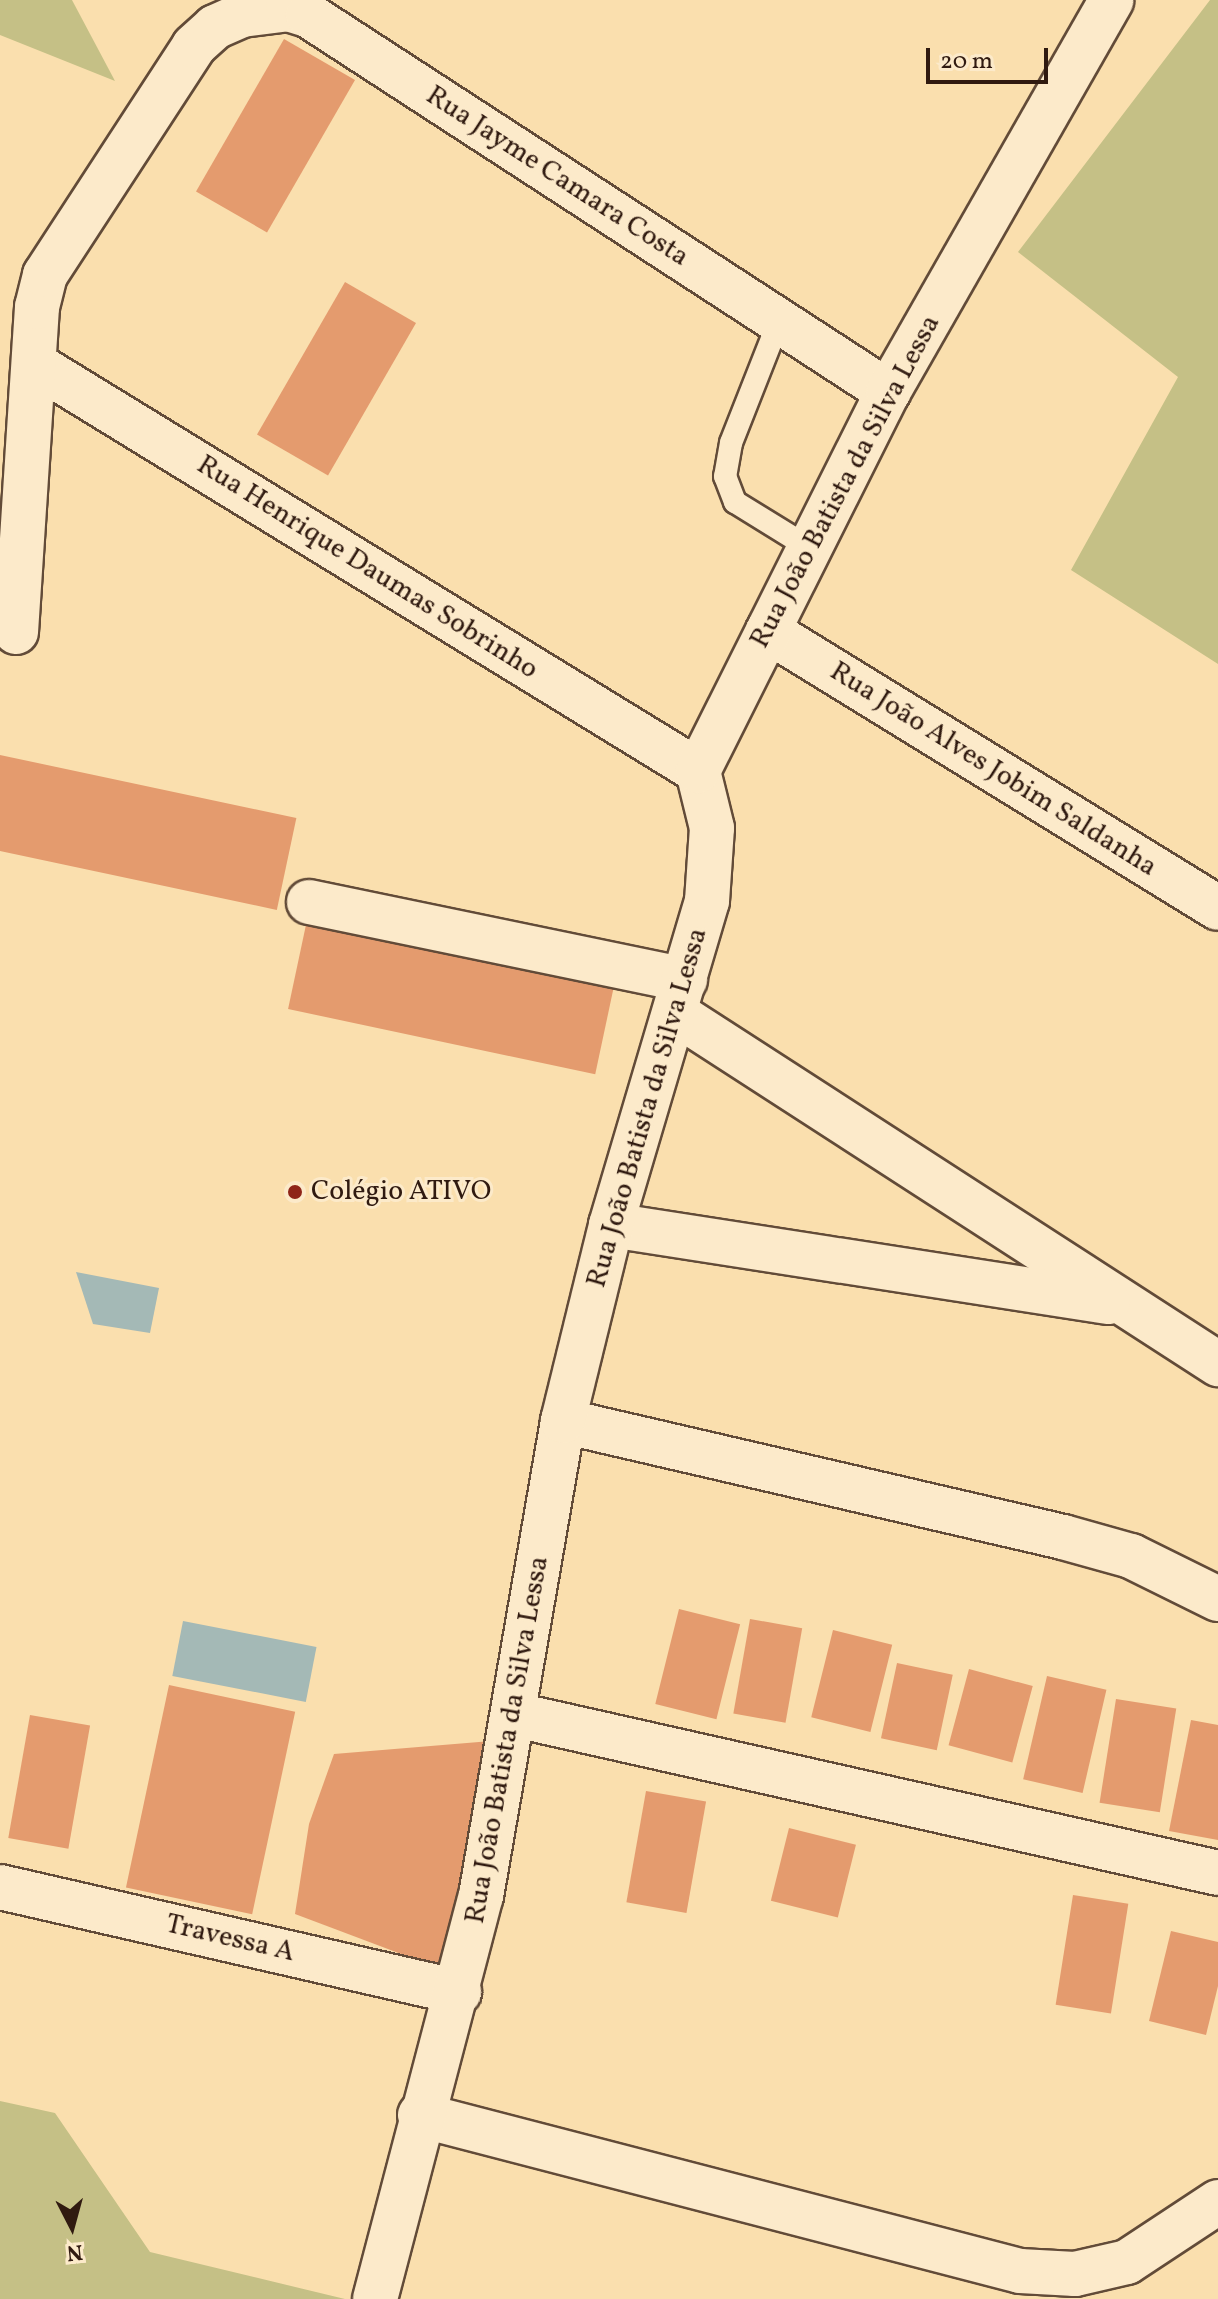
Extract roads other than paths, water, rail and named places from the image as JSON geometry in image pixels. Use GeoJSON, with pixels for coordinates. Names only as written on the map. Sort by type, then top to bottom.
{"type":"FeatureCollection","features":[{"type":"Feature","properties":{"kind":"street","name":"Rua João Batista da Silva Lessa"},"geometry":{"type":"LineString","coordinates":[[375,2299],[420,2115],[459,1992],[516,1715],[563,1421],[611,1225],[707,901],[712,828],[698,771],[888,392],[1112,0]]}},
{"type":"Feature","properties":{"kind":"street","name":"Rua Jayme Camara Costa"},"geometry":{"type":"LineString","coordinates":[[36,365],[37,307],[45,275],[194,46],[215,27],[264,10],[308,15],[888,392]]}},
{"type":"Feature","properties":{"kind":"street"},"geometry":{"type":"LineString","coordinates":[[16,632],[36,365]]}},
{"type":"Feature","properties":{"kind":"street","name":"Rua Henrique Daumas Sobrinho"},"geometry":{"type":"LineString","coordinates":[[36,365],[698,771]]}},
{"type":"Feature","properties":{"kind":"street","name":"Rua João Alves Jobim Saldanha"},"geometry":{"type":"LineString","coordinates":[[768,631],[1218,908]]}},
{"type":"Feature","properties":{"kind":"street"},"geometry":{"type":"LineString","coordinates":[[309,902],[680,996],[1122,1304],[1218,1364]]}},
{"type":"Feature","properties":{"kind":"street"},"geometry":{"type":"LineString","coordinates":[[611,1225],[1122,1304]]}},
{"type":"Feature","properties":{"kind":"street"},"geometry":{"type":"LineString","coordinates":[[563,1421],[1063,1537],[1131,1556],[1218,1599]]}},
{"type":"Feature","properties":{"kind":"street"},"geometry":{"type":"LineString","coordinates":[[516,1715],[1218,1873]]}},
{"type":"Feature","properties":{"kind":"street","name":"Travessa A"},"geometry":{"type":"LineString","coordinates":[[0,1887],[459,1992]]}},
{"type":"Feature","properties":{"kind":"street"},"geometry":{"type":"LineString","coordinates":[[420,2115],[1020,2271],[1075,2274],[1127,2262],[1218,2202]]}},
{"type":"Feature","properties":{"kind":"lane"},"geometry":{"type":"LineString","coordinates":[[779,321],[731,443],[725,476],[735,502],[808,547]]}},
{"type":"Feature","properties":{"kind":"place","name":"Colégio ATIVO"},"geometry":{"type":"Point","coordinates":[295,1192]}}]}
